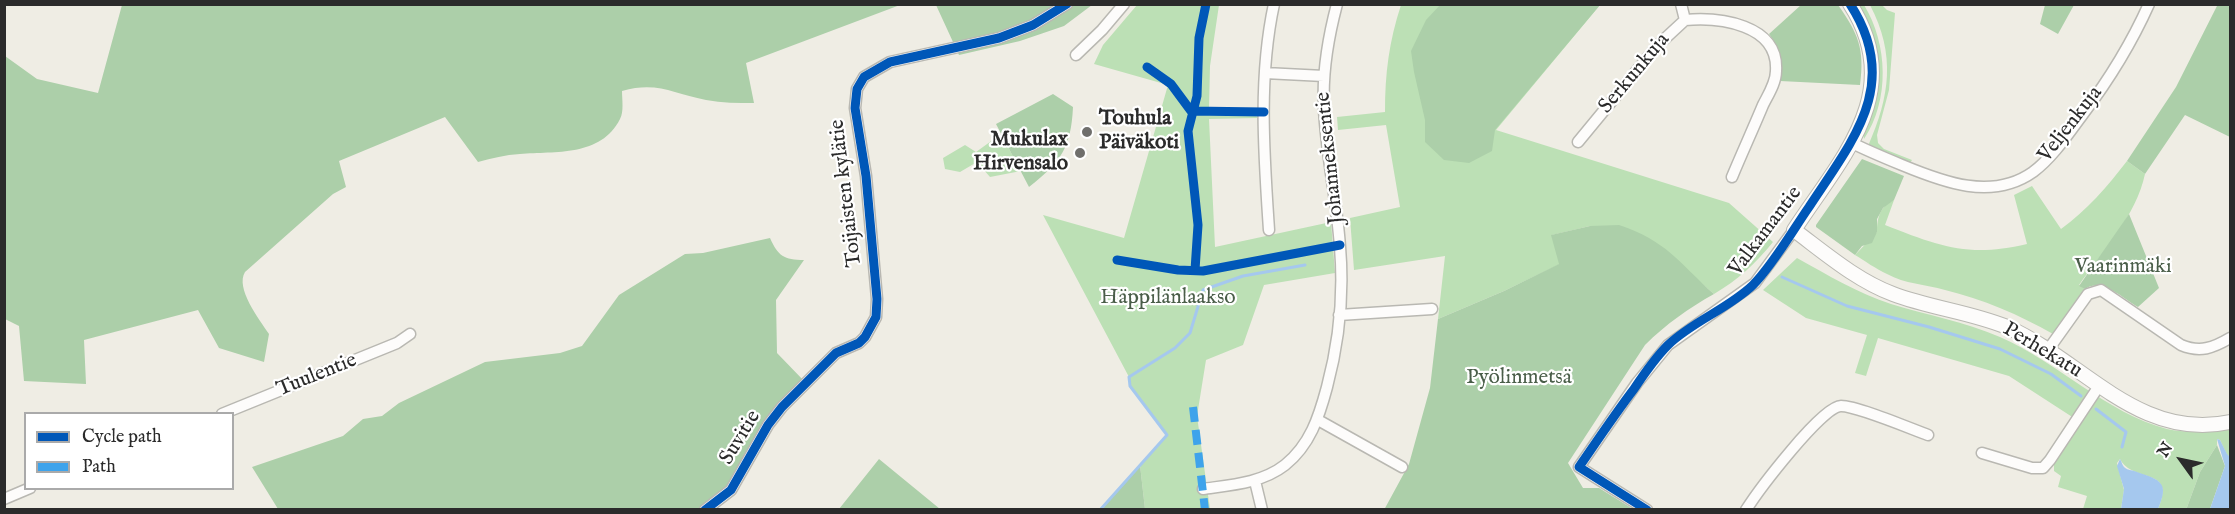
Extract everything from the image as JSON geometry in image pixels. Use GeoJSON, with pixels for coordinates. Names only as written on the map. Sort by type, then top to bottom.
{"type":"FeatureCollection","features":[{"type":"Feature","properties":{"kind":"street","name":"Toijaisten kylätie"},"geometry":{"type":"LineString","coordinates":[[806,383],[836,353],[859,343],[870,330],[876,317],[877,299],[867,188],[855,108],[857,89],[864,77],[890,62],[999,38],[1033,25],[1067,4]]}},
{"type":"Feature","properties":{"kind":"street"},"geometry":{"type":"LineString","coordinates":[[1076,55],[1124,4]]}},
{"type":"Feature","properties":{"kind":"street"},"geometry":{"type":"LineString","coordinates":[[1269,230],[1264,73],[1274,4]]}},
{"type":"Feature","properties":{"kind":"street","name":"Johanneksentie"},"geometry":{"type":"LineString","coordinates":[[1203,489],[1255,481],[1284,466],[1310,435],[1318,420],[1331,374],[1341,287],[1340,245],[1326,135],[1324,76],[1327,49],[1337,4]]}},
{"type":"Feature","properties":{"kind":"street","name":"Serkunkuja"},"geometry":{"type":"LineString","coordinates":[[1578,142],[1658,45],[1685,20],[1681,4]]}},
{"type":"Feature","properties":{"kind":"street","name":"Valkamantie"},"geometry":{"type":"LineString","coordinates":[[1647,510],[1579,467],[1668,345],[1755,283],[1794,230],[1852,143],[1866,110],[1872,84],[1872,71],[1871,56],[1865,34],[1850,4]]}},
{"type":"Feature","properties":{"kind":"street","name":"Veljenkuja"},"geometry":{"type":"LineString","coordinates":[[1852,143],[1934,178],[1968,187],[1996,187],[2020,179],[2032,173],[2049,158],[2074,127],[2093,100],[2149,4]]}},
{"type":"Feature","properties":{"kind":"street"},"geometry":{"type":"LineString","coordinates":[[1685,20],[1709,19],[1747,27],[1767,41],[1776,59],[1775,80],[1732,177]]}},
{"type":"Feature","properties":{"kind":"street"},"geometry":{"type":"LineString","coordinates":[[1264,73],[1324,76]]}},
{"type":"Feature","properties":{"kind":"street","name":"Perhekatu"},"geometry":{"type":"LineString","coordinates":[[1794,230],[1839,263],[1893,294],[1996,323],[2048,350],[2099,386],[2136,408],[2172,422],[2203,425],[2230,422]]}},
{"type":"Feature","properties":{"kind":"street"},"geometry":{"type":"LineString","coordinates":[[2048,350],[2088,294],[2101,290],[2181,345],[2191,349],[2208,349],[2230,338]]}},
{"type":"Feature","properties":{"kind":"street"},"geometry":{"type":"LineString","coordinates":[[1339,315],[1432,309]]}},
{"type":"Feature","properties":{"kind":"street","name":"Tuulentie"},"geometry":{"type":"LineString","coordinates":[[227,412],[397,343],[410,334]]}},
{"type":"Feature","properties":{"kind":"street","name":"Suvitie"},"geometry":{"type":"LineString","coordinates":[[705,510],[731,490],[768,425],[806,383]]}},
{"type":"Feature","properties":{"kind":"street"},"geometry":{"type":"LineString","coordinates":[[1982,453],[2032,468],[2043,468],[2099,386]]}},
{"type":"Feature","properties":{"kind":"street"},"geometry":{"type":"LineString","coordinates":[[1746,510],[1802,438],[1836,407],[1851,408],[1928,435]]}},
{"type":"Feature","properties":{"kind":"street"},"geometry":{"type":"LineString","coordinates":[[1318,420],[1402,467]]}},
{"type":"Feature","properties":{"kind":"street"},"geometry":{"type":"LineString","coordinates":[[1255,481],[1262,510]]}},
{"type":"Feature","properties":{"kind":"street"},"geometry":{"type":"LineString","coordinates":[[4,499],[27,490]]}},
{"type":"Feature","properties":{"kind":"green space"},"geometry":{"type":"Polygon","coordinates":[[[122,4],[900,5],[746,63],[754,103],[718,102],[656,88],[635,88],[622,91],[621,116],[612,131],[601,140],[576,150],[509,155],[478,162],[445,117],[339,161],[346,187],[333,194],[245,272],[243,286],[246,295],[269,334],[264,362],[219,348],[198,310],[84,340],[86,384],[24,381],[19,326],[5,319],[5,56],[37,79],[98,93],[122,4]]]}},
{"type":"Feature","properties":{"kind":"green space"},"geometry":{"type":"Polygon","coordinates":[[[1441,4],[1600,5],[1495,130],[1492,151],[1469,163],[1444,160],[1425,142],[1425,120],[1411,51],[1426,20],[1441,4]]]}},
{"type":"Feature","properties":{"kind":"green space"},"geometry":{"type":"Polygon","coordinates":[[[2218,4],[2230,5],[2230,137],[2185,115],[2145,174],[2127,161],[2176,87],[2218,4]]]}},
{"type":"Feature","properties":{"kind":"green space"},"geometry":{"type":"Polygon","coordinates":[[[936,5],[1092,5],[1064,26],[1020,41],[959,55],[936,5]]]}},
{"type":"Feature","properties":{"kind":"green space","name":"Häppilänlaakso"},"geometry":{"type":"Polygon","coordinates":[[[1137,5],[1219,5],[1210,66],[1209,108],[1256,108],[1257,118],[1209,119],[1215,247],[1331,222],[1335,273],[1264,285],[1243,345],[1206,360],[1197,416],[1210,509],[1145,509],[1140,465],[1166,435],[1130,386],[1129,377],[1043,215],[1124,238],[1168,85],[1094,64],[1103,45],[1137,5]]]}},
{"type":"Feature","properties":{"kind":"green space"},"geometry":{"type":"Polygon","coordinates":[[[1401,5],[1600,5],[1496,130],[1729,203],[1773,242],[1746,271],[1714,294],[1699,281],[1590,226],[1552,235],[1560,264],[1438,319],[1445,256],[1354,270],[1350,218],[1400,207],[1386,125],[1338,130],[1337,117],[1385,112],[1388,58],[1401,5]]]}},
{"type":"Feature","properties":{"kind":"green space"},"geometry":{"type":"Polygon","coordinates":[[[1801,5],[1838,5],[1851,24],[1861,51],[1860,85],[1780,81],[1782,68],[1780,56],[1769,34],[1801,5]]]}},
{"type":"Feature","properties":{"kind":"green space"},"geometry":{"type":"Polygon","coordinates":[[[1859,5],[1864,5],[1872,20],[1878,37],[1883,72],[1878,107],[1864,139],[1863,133],[1877,83],[1878,68],[1874,38],[1859,5]]]}},
{"type":"Feature","properties":{"kind":"green space"},"geometry":{"type":"Polygon","coordinates":[[[1870,5],[1882,5],[1895,13],[1889,90],[1877,135],[1878,143],[1884,149],[1912,160],[1910,163],[1868,146],[1881,110],[1887,76],[1884,41],[1870,5]]]}},
{"type":"Feature","properties":{"kind":"green space"},"geometry":{"type":"Polygon","coordinates":[[[2045,5],[2074,5],[2058,34],[2040,24],[2045,5]]]}},
{"type":"Feature","properties":{"kind":"green space"},"geometry":{"type":"Polygon","coordinates":[[[1053,94],[1073,107],[1070,133],[1067,144],[1056,162],[1029,187],[996,124],[1053,94]]]}},
{"type":"Feature","properties":{"kind":"green space"},"geometry":{"type":"Polygon","coordinates":[[[1001,134],[1021,171],[990,177],[977,162],[960,172],[945,169],[943,158],[965,145],[976,152],[1001,134]]]}},
{"type":"Feature","properties":{"kind":"green space"},"geometry":{"type":"Polygon","coordinates":[[[1862,159],[1904,176],[1894,200],[1883,208],[1877,219],[1877,232],[1872,243],[1862,246],[1855,255],[1816,225],[1862,159]]]}},
{"type":"Feature","properties":{"kind":"green space"},"geometry":{"type":"Polygon","coordinates":[[[2127,161],[2145,174],[2141,189],[2118,232],[2079,285],[2085,289],[2053,334],[1987,303],[1894,277],[1855,255],[1877,232],[1880,213],[1894,200],[1885,225],[1922,239],[1970,250],[1988,250],[2027,244],[2014,195],[2032,186],[2061,229],[2096,198],[2127,161]]]}},
{"type":"Feature","properties":{"kind":"green space","name":"Vaarinmäki"},"geometry":{"type":"Polygon","coordinates":[[[2129,214],[2159,288],[2138,307],[2105,287],[2091,286],[2085,289],[2079,286],[2129,214]]]}},
{"type":"Feature","properties":{"kind":"green space","name":"Pyölinmetsä"},"geometry":{"type":"Polygon","coordinates":[[[1619,225],[1661,245],[1714,294],[1678,317],[1645,345],[1568,463],[1583,488],[1599,488],[1633,509],[1384,510],[1409,464],[1430,388],[1438,319],[1504,291],[1559,264],[1551,235],[1590,226],[1619,225]]]}},
{"type":"Feature","properties":{"kind":"green space"},"geometry":{"type":"Polygon","coordinates":[[[770,238],[783,256],[804,260],[776,300],[777,353],[806,383],[782,407],[731,490],[705,509],[278,509],[252,467],[343,436],[363,419],[382,416],[399,403],[485,362],[560,353],[582,346],[619,295],[685,254],[703,253],[770,238]]]}},
{"type":"Feature","properties":{"kind":"green space"},"geometry":{"type":"Polygon","coordinates":[[[1797,258],[1878,300],[2000,337],[2021,347],[2123,411],[2145,421],[2167,429],[2183,431],[2230,429],[2230,457],[2220,440],[2217,439],[2217,445],[2200,472],[2186,510],[2158,509],[2162,487],[2158,481],[2126,467],[2120,459],[2117,463],[2124,490],[2121,509],[2083,509],[2087,496],[2058,487],[2061,476],[2054,471],[2054,462],[2080,422],[2009,376],[1878,338],[1866,376],[1855,373],[1867,335],[1806,318],[1763,290],[1797,258]]]}},
{"type":"Feature","properties":{"kind":"green space"},"geometry":{"type":"Polygon","coordinates":[[[2217,445],[2225,466],[2210,509],[2186,510],[2200,472],[2217,445]]]}},
{"type":"Feature","properties":{"kind":"green space"},"geometry":{"type":"Polygon","coordinates":[[[879,459],[940,509],[839,509],[879,459]]]}},
{"type":"Feature","properties":{"kind":"green space"},"geometry":{"type":"Polygon","coordinates":[[[1140,465],[1145,509],[1100,509],[1140,465]]]}},
{"type":"Feature","properties":{"kind":"water"},"geometry":{"type":"Polygon","coordinates":[[[2217,439],[2220,440],[2230,457],[2229,509],[2210,509],[2225,466],[2217,439]]]}},
{"type":"Feature","properties":{"kind":"water"},"geometry":{"type":"Polygon","coordinates":[[[2120,459],[2126,468],[2152,477],[2161,483],[2163,493],[2158,509],[2121,509],[2124,489],[2117,466],[2120,459]]]}},
{"type":"Feature","properties":{"kind":"waterway"},"geometry":{"type":"LineString","coordinates":[[1100,510],[1167,435],[1130,386],[1129,377],[1175,348],[1190,333],[1203,290],[1243,276],[1305,265]]}},
{"type":"Feature","properties":{"kind":"waterway"},"geometry":{"type":"LineString","coordinates":[[1782,277],[1847,306],[1929,327],[2000,349],[2051,374],[2081,396]]}},
{"type":"Feature","properties":{"kind":"waterway"},"geometry":{"type":"LineString","coordinates":[[2096,409],[2126,432],[2122,447]]}},
{"type":"Feature","properties":{"kind":"marked path"},"geometry":{"type":"LineString","coordinates":[[1193,407],[1205,510]]}},
{"type":"Feature","properties":{"kind":"cycle path"},"geometry":{"type":"LineString","coordinates":[[705,510],[731,490],[768,425],[782,407],[836,353],[859,343],[876,317],[877,299],[866,176],[855,108],[857,89],[864,77],[890,62],[999,38],[1033,25],[1067,4]]}},
{"type":"Feature","properties":{"kind":"cycle path"},"geometry":{"type":"LineString","coordinates":[[1195,270],[1198,225],[1188,131],[1197,96],[1199,38],[1206,4]]}},
{"type":"Feature","properties":{"kind":"cycle path"},"geometry":{"type":"LineString","coordinates":[[1647,510],[1579,467],[1663,350],[1688,329],[1743,293],[1768,268],[1841,158],[1866,110],[1871,86],[1872,60],[1865,33],[1850,4]]}},
{"type":"Feature","properties":{"kind":"cycle path"},"geometry":{"type":"LineString","coordinates":[[1147,67],[1171,84],[1191,111],[1264,112]]}},
{"type":"Feature","properties":{"kind":"cycle path"},"geometry":{"type":"LineString","coordinates":[[1117,260],[1178,270],[1203,271],[1340,245]]}},
{"type":"Feature","properties":{"kind":"place","name":"Touhula Päiväkoti"},"geometry":{"type":"Point","coordinates":[1087,132]}},
{"type":"Feature","properties":{"kind":"place","name":"Mukulax Hirvensalo"},"geometry":{"type":"Point","coordinates":[1080,153]}}]}
